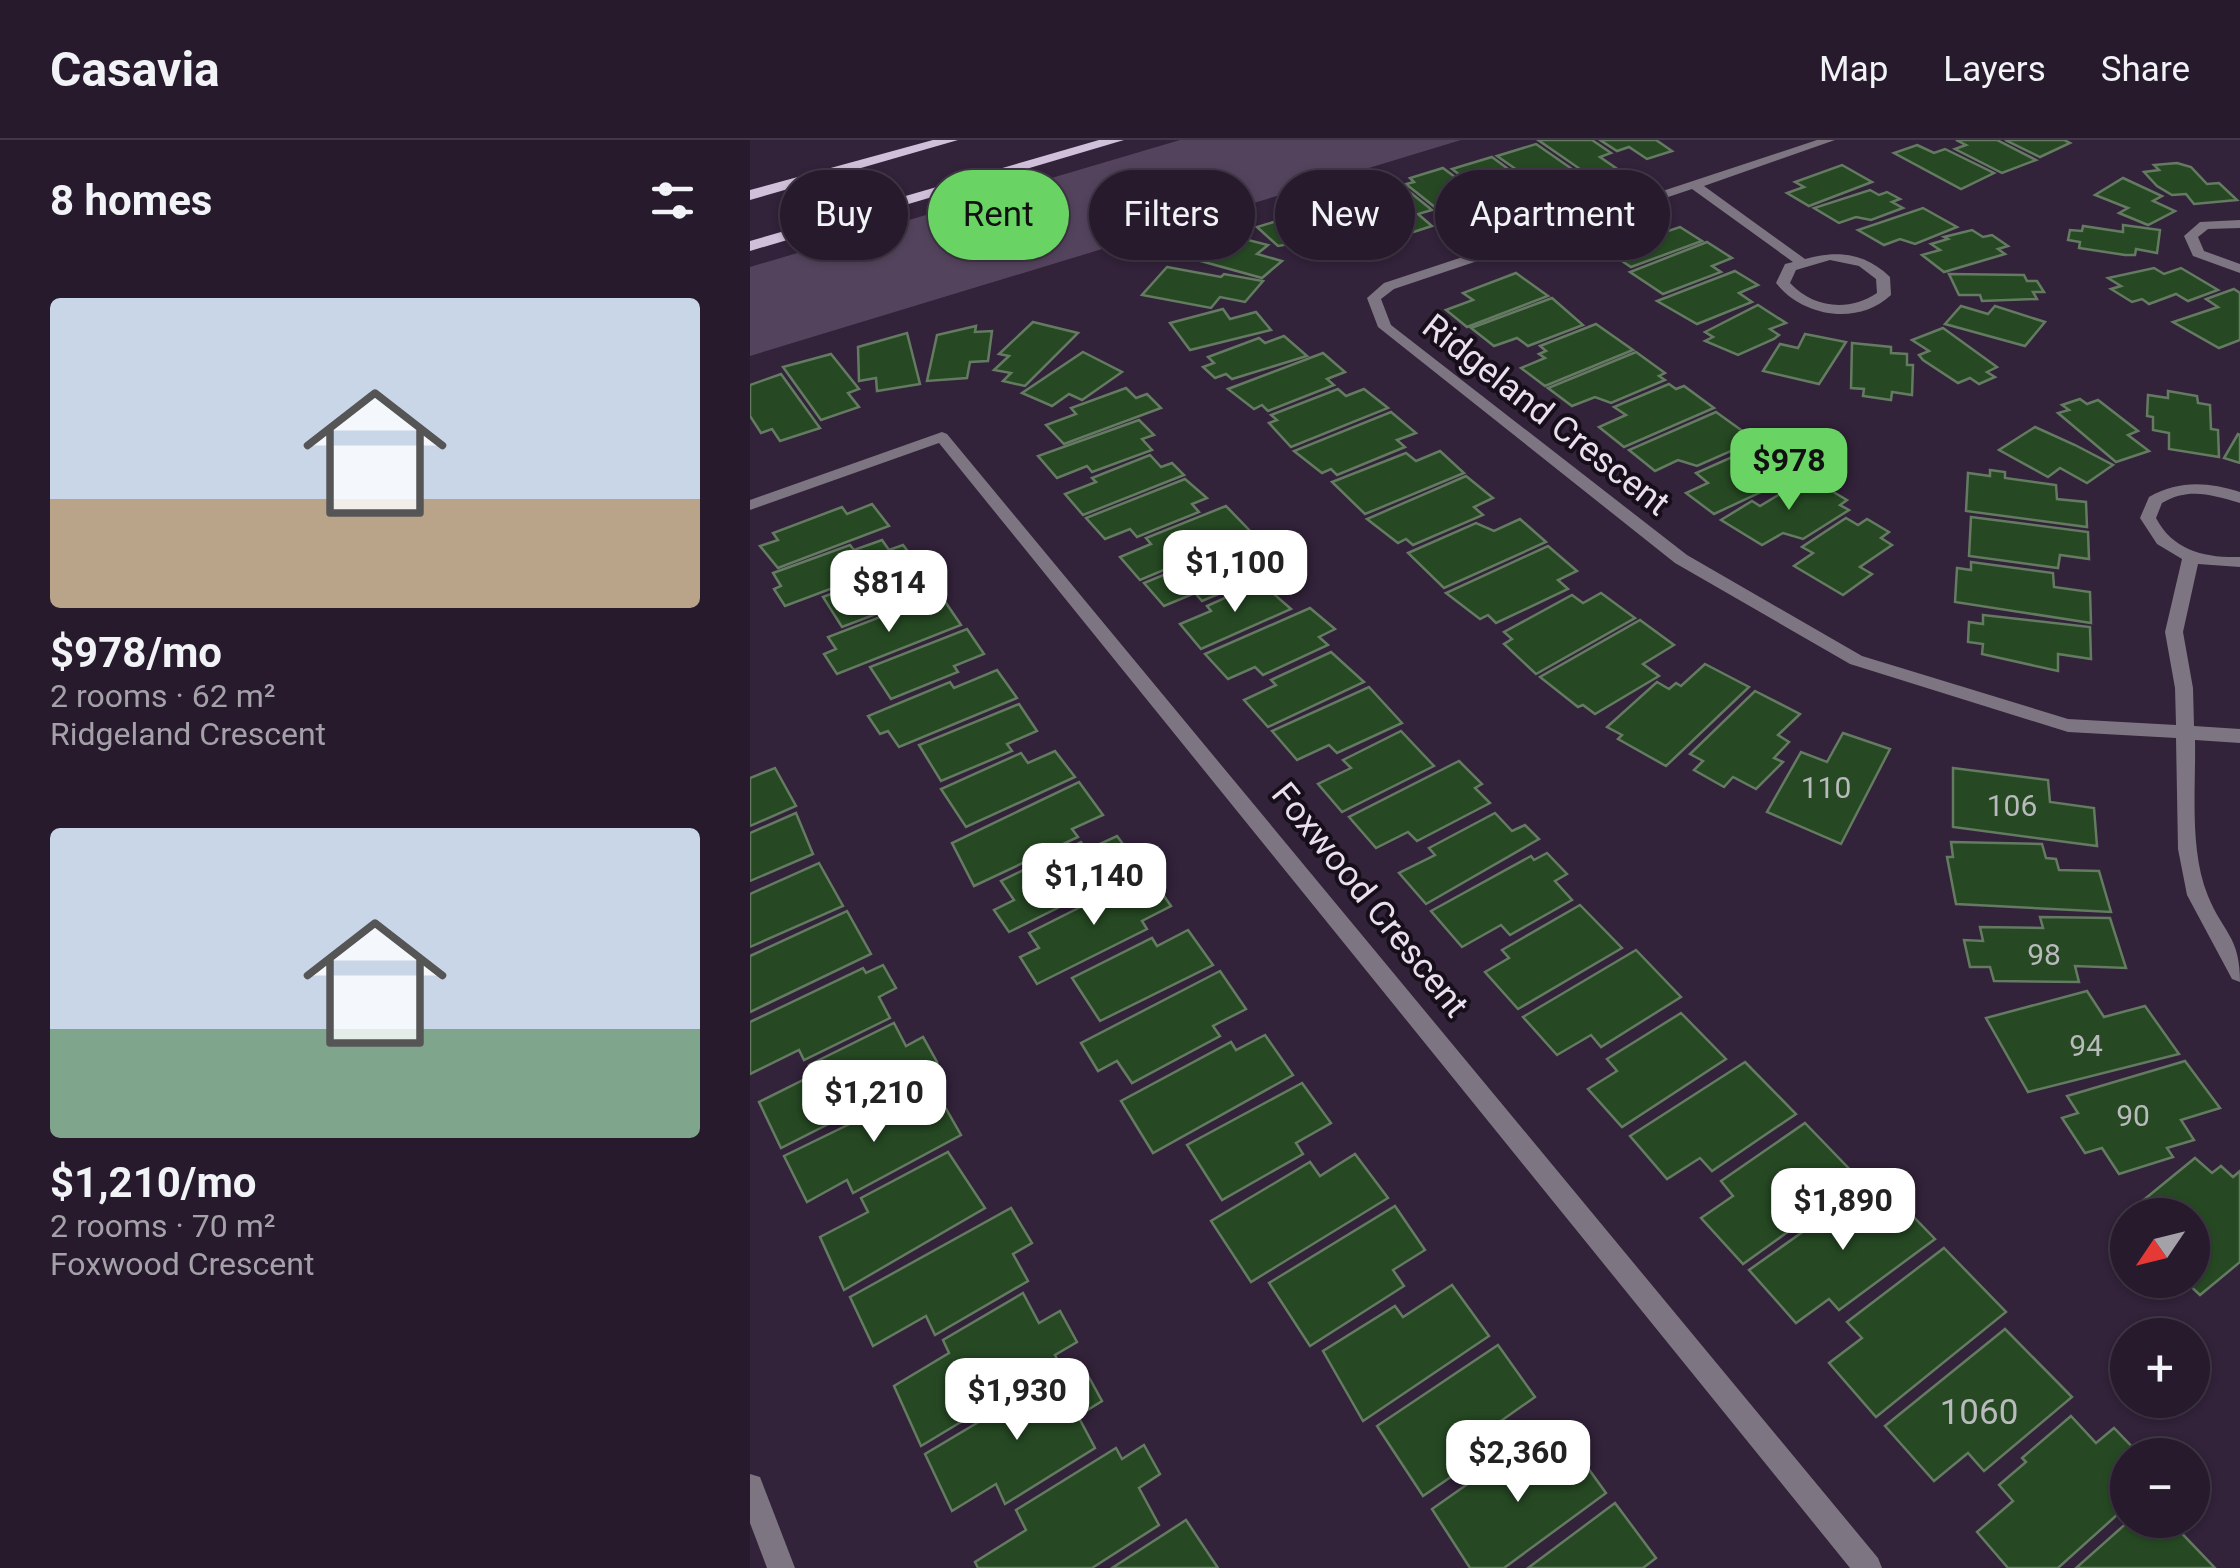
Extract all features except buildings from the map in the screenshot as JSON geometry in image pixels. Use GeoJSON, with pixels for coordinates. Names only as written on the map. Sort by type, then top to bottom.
{"type":"FeatureCollection","features":[{"type":"Feature","properties":{"kind":"main road"},"geometry":{"type":"LineString","coordinates":[[750,196],[950,140]]}},
{"type":"Feature","properties":{"kind":"main road"},"geometry":{"type":"LineString","coordinates":[[750,246],[1116,140]]}},
{"type":"Feature","properties":{"kind":"street","name":"Ridgeland Crescent"},"geometry":{"type":"LineString","coordinates":[[1829,140],[1389,286],[1374,298],[1385,326],[1681,560],[1856,660],[2068,725],[2240,736]]}},
{"type":"Feature","properties":{"kind":"street"},"geometry":{"type":"LineString","coordinates":[[1694,184],[1800,261],[1830,256],[1862,262],[1884,277],[1884,294],[1876,302],[1847,309],[1798,299],[1784,283],[1790,267],[1800,261]]}},
{"type":"Feature","properties":{"kind":"street"},"geometry":{"type":"LineString","coordinates":[[2240,224],[2206,225],[2191,236],[2198,252],[2240,269]]}},
{"type":"Feature","properties":{"kind":"street","name":"Foxwood Crescent"},"geometry":{"type":"LineString","coordinates":[[750,504],[942,437],[1868,1568]]}},
{"type":"Feature","properties":{"kind":"street"},"geometry":{"type":"LineString","coordinates":[[2240,498],[2195,488],[2154,500],[2148,508],[2152,529],[2191,556],[2240,562]]}},
{"type":"Feature","properties":{"kind":"street"},"geometry":{"type":"LineString","coordinates":[[2191,556],[2174,632],[2186,732],[2188,849],[2197,894],[2240,973]]}},
{"type":"Feature","properties":{"kind":"street"},"geometry":{"type":"LineString","coordinates":[[750,1487],[781,1568]]}},
{"type":"Feature","properties":{"kind":"shaded area"},"geometry":{"type":"Polygon","coordinates":[[[1180,140],[1461,140],[1362,170],[1275,170],[1275,197],[1255,203],[1255,170],[1089,170],[1089,253],[1069,259],[1069,173],[1180,140]]]}},
{"type":"Feature","properties":{"kind":"shaded area"},"geometry":{"type":"Polygon","coordinates":[[[928,214],[928,260],[1066,260],[750,356],[750,267],[780,258],[908,260],[908,220],[928,214]]]}}]}
